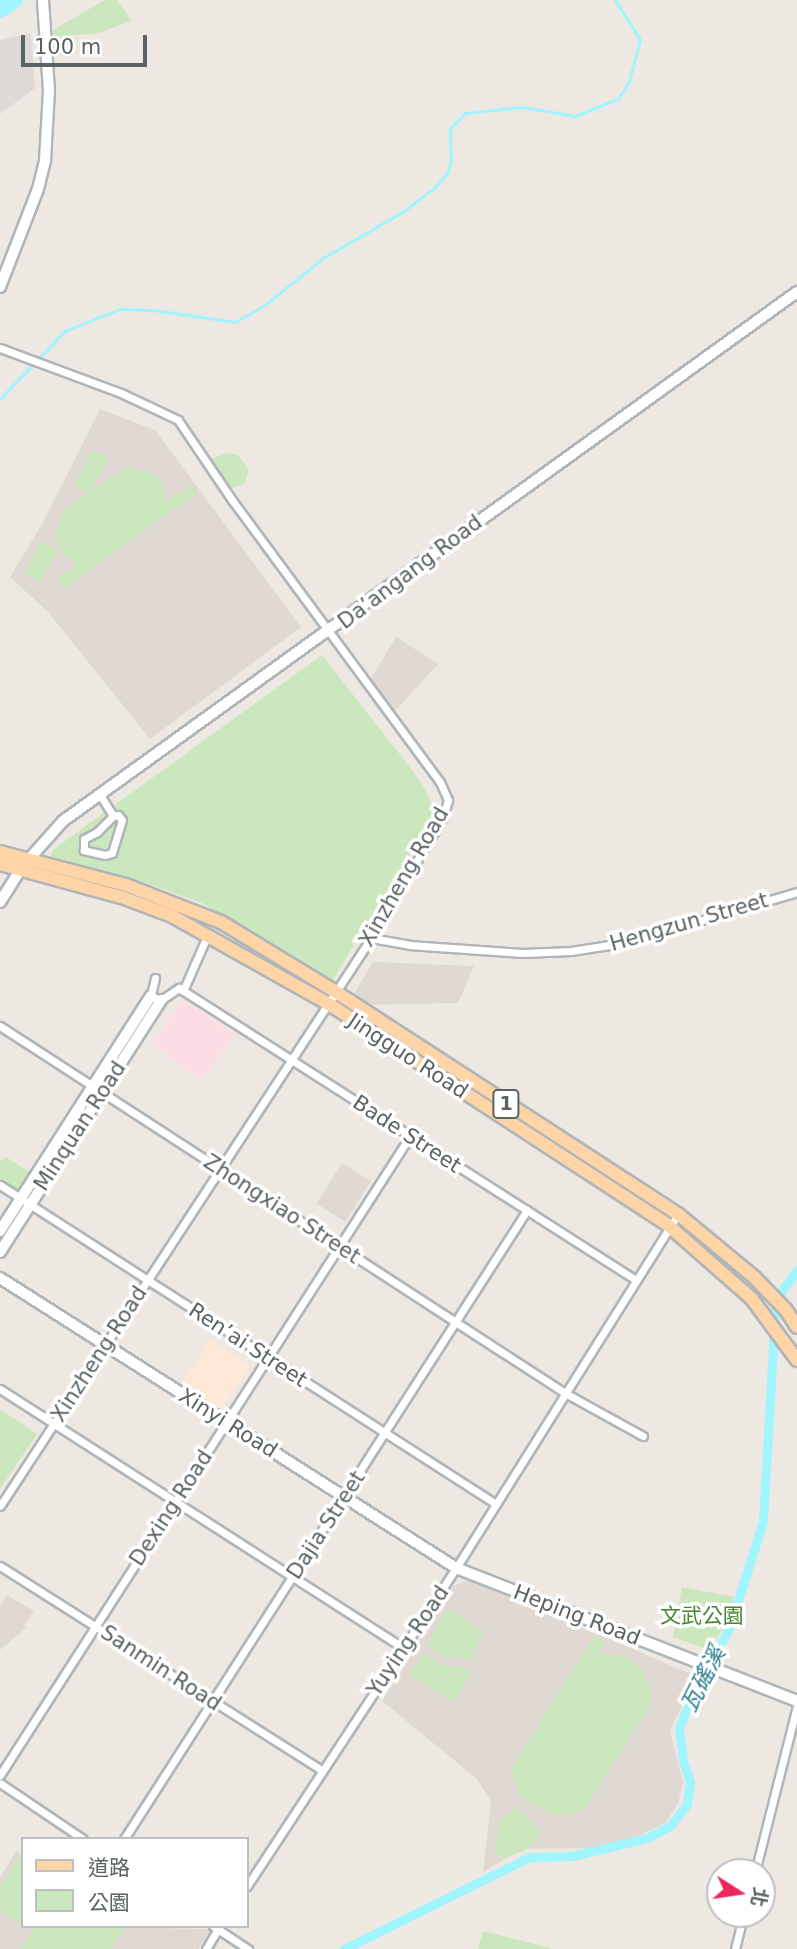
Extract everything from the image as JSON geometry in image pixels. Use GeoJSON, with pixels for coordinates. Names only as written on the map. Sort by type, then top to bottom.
{"type":"FeatureCollection","features":[{"type":"Feature","properties":{"kind":"main road","name":"Jingguo Road"},"geometry":{"type":"LineString","coordinates":[[0,852],[172,916],[329,1004],[669,1226],[748,1294],[782,1336],[797,1360]]}},
{"type":"Feature","properties":{"kind":"main road","name":"Jingguo Road"},"geometry":{"type":"LineString","coordinates":[[0,863],[26,863],[174,901],[220,922],[336,992],[678,1213],[772,1294],[797,1327]]}},
{"type":"Feature","properties":{"kind":"street"},"geometry":{"type":"LineString","coordinates":[[0,287],[38,189],[45,160],[49,91],[43,2]]}},
{"type":"Feature","properties":{"kind":"street","name":"Da’angang Road"},"geometry":{"type":"LineString","coordinates":[[0,902],[26,863],[63,821],[797,292]]}},
{"type":"Feature","properties":{"kind":"street","name":"Xinzheng Road"},"geometry":{"type":"LineString","coordinates":[[0,348],[121,393],[178,420],[232,500],[440,782],[448,800],[443,817],[371,938],[0,1507]]}},
{"type":"Feature","properties":{"kind":"street"},"geometry":{"type":"LineString","coordinates":[[100,795],[114,821],[112,853],[105,855],[85,850],[84,839],[114,821]]}},
{"type":"Feature","properties":{"kind":"street","name":"Hengzun Street"},"geometry":{"type":"LineString","coordinates":[[371,938],[409,945],[523,953],[571,951],[628,942],[797,892]]}},
{"type":"Feature","properties":{"kind":"street"},"geometry":{"type":"LineString","coordinates":[[155,978],[156,998],[181,989],[208,934]]}},
{"type":"Feature","properties":{"kind":"street"},"geometry":{"type":"LineString","coordinates":[[181,989],[197,949]]}},
{"type":"Feature","properties":{"kind":"street","name":"Bade Street"},"geometry":{"type":"LineString","coordinates":[[181,989],[636,1280]]}},
{"type":"Feature","properties":{"kind":"street","name":"Minquan Road"},"geometry":{"type":"LineString","coordinates":[[0,1252],[26,1202],[156,998]]}},
{"type":"Feature","properties":{"kind":"street","name":"Zhongxiao Street"},"geometry":{"type":"LineString","coordinates":[[0,1026],[565,1393]]}},
{"type":"Feature","properties":{"kind":"street","name":"Dexing Road"},"geometry":{"type":"LineString","coordinates":[[0,1775],[410,1136]]}},
{"type":"Feature","properties":{"kind":"street","name":"Ren’ai Street"},"geometry":{"type":"LineString","coordinates":[[0,1185],[496,1504]]}},
{"type":"Feature","properties":{"kind":"street","name":"Minquan Road"},"geometry":{"type":"LineString","coordinates":[[0,1231],[26,1202]]}},
{"type":"Feature","properties":{"kind":"street","name":"Dajia Street"},"geometry":{"type":"LineString","coordinates":[[125,1837],[527,1210]]}},
{"type":"Feature","properties":{"kind":"street","name":"Yuying Road"},"geometry":{"type":"LineString","coordinates":[[248,1884],[456,1568],[678,1213]]}},
{"type":"Feature","properties":{"kind":"street","name":"Xinyi Road"},"geometry":{"type":"LineString","coordinates":[[0,1278],[456,1568]]}},
{"type":"Feature","properties":{"kind":"street"},"geometry":{"type":"LineString","coordinates":[[0,1389],[403,1648]]}},
{"type":"Feature","properties":{"kind":"street"},"geometry":{"type":"LineString","coordinates":[[565,1393],[643,1436]]}},
{"type":"Feature","properties":{"kind":"street","name":"Sanmin Road"},"geometry":{"type":"LineString","coordinates":[[0,1566],[322,1770]]}},
{"type":"Feature","properties":{"kind":"street","name":"Heping Road"},"geometry":{"type":"LineString","coordinates":[[456,1568],[698,1662],[797,1704]]}},
{"type":"Feature","properties":{"kind":"street"},"geometry":{"type":"LineString","coordinates":[[758,1858],[797,1704]]}},
{"type":"Feature","properties":{"kind":"street"},"geometry":{"type":"LineString","coordinates":[[0,1783],[80,1837]]}},
{"type":"Feature","properties":{"kind":"street"},"geometry":{"type":"LineString","coordinates":[[205,1949],[216,1928]]}},
{"type":"Feature","properties":{"kind":"street"},"geometry":{"type":"LineString","coordinates":[[218,1928],[248,1949]]}},
{"type":"Feature","properties":{"kind":"street"},"geometry":{"type":"LineString","coordinates":[[735,1949],[740,1928]]}},
{"type":"Feature","properties":{"kind":"shaded area"},"geometry":{"type":"Polygon","coordinates":[[[31,33],[35,88],[0,114],[0,40],[31,33]]]}},
{"type":"Feature","properties":{"kind":"shaded area"},"geometry":{"type":"Polygon","coordinates":[[[100,409],[155,430],[301,627],[150,739],[48,612],[10,577],[41,526],[100,409]]]}},
{"type":"Feature","properties":{"kind":"shaded area"},"geometry":{"type":"Polygon","coordinates":[[[396,637],[438,664],[393,713],[370,680],[396,637]]]}},
{"type":"Feature","properties":{"kind":"shaded area"},"geometry":{"type":"Polygon","coordinates":[[[373,962],[474,966],[458,1003],[359,1005],[351,999],[373,962]]]}},
{"type":"Feature","properties":{"kind":"shaded area"},"geometry":{"type":"Polygon","coordinates":[[[183,999],[235,1035],[202,1081],[151,1045],[183,999]]]}},
{"type":"Feature","properties":{"kind":"shaded area"},"geometry":{"type":"Polygon","coordinates":[[[342,1163],[371,1181],[345,1222],[317,1204],[342,1163]]]}},
{"type":"Feature","properties":{"kind":"shaded area"},"geometry":{"type":"Polygon","coordinates":[[[211,1340],[250,1366],[216,1416],[177,1390],[211,1340]]]}},
{"type":"Feature","properties":{"kind":"shaded area"},"geometry":{"type":"Polygon","coordinates":[[[469,1580],[696,1676],[670,1731],[683,1782],[678,1804],[665,1823],[632,1839],[593,1848],[522,1849],[483,1872],[491,1801],[477,1779],[382,1701],[453,1586],[469,1580]]]}},
{"type":"Feature","properties":{"kind":"shaded area"},"geometry":{"type":"Polygon","coordinates":[[[7,1595],[34,1611],[24,1625],[27,1627],[0,1650],[0,1606],[7,1595]]]}},
{"type":"Feature","properties":{"kind":"shaded area"},"geometry":{"type":"Polygon","coordinates":[[[16,1851],[21,1854],[21,1928],[212,1929],[198,1949],[0,1949],[0,1878],[16,1851]]]}},
{"type":"Feature","properties":{"kind":"green space"},"geometry":{"type":"Polygon","coordinates":[[[105,0],[117,0],[132,21],[98,33],[53,37],[53,30],[105,0]]]}},
{"type":"Feature","properties":{"kind":"green space"},"geometry":{"type":"Polygon","coordinates":[[[93,450],[108,459],[90,491],[128,468],[152,473],[161,481],[167,501],[192,485],[197,493],[64,588],[58,579],[77,565],[61,552],[55,532],[65,509],[88,493],[74,485],[93,450]]]}},
{"type":"Feature","properties":{"kind":"green space"},"geometry":{"type":"Polygon","coordinates":[[[226,453],[237,454],[249,470],[244,484],[230,489],[210,460],[226,453]]]}},
{"type":"Feature","properties":{"kind":"green space"},"geometry":{"type":"Polygon","coordinates":[[[41,541],[58,550],[41,582],[24,573],[41,541]]]}},
{"type":"Feature","properties":{"kind":"green space"},"geometry":{"type":"Polygon","coordinates":[[[322,655],[412,770],[424,787],[435,813],[330,984],[202,903],[143,882],[50,858],[54,849],[322,655]]]}},
{"type":"Feature","properties":{"kind":"green space"},"geometry":{"type":"Polygon","coordinates":[[[6,1157],[32,1174],[18,1195],[0,1183],[0,1161],[6,1157]]]}},
{"type":"Feature","properties":{"kind":"green space"},"geometry":{"type":"Polygon","coordinates":[[[0,1409],[37,1434],[0,1489],[0,1409]]]}},
{"type":"Feature","properties":{"kind":"green space","name":"文武公園"},"geometry":{"type":"Polygon","coordinates":[[[682,1587],[734,1597],[725,1626],[709,1650],[673,1637],[682,1587]]]}},
{"type":"Feature","properties":{"kind":"green space"},"geometry":{"type":"Polygon","coordinates":[[[448,1608],[484,1632],[469,1661],[458,1657],[443,1657],[427,1645],[448,1608]]]}},
{"type":"Feature","properties":{"kind":"green space"},"geometry":{"type":"Polygon","coordinates":[[[594,1636],[604,1642],[597,1653],[625,1656],[643,1670],[651,1689],[650,1706],[585,1808],[570,1815],[550,1814],[522,1797],[513,1778],[512,1768],[594,1636]]]}},
{"type":"Feature","properties":{"kind":"green space"},"geometry":{"type":"Polygon","coordinates":[[[424,1653],[441,1665],[461,1667],[472,1673],[453,1701],[409,1675],[424,1653]]]}},
{"type":"Feature","properties":{"kind":"green space"},"geometry":{"type":"Polygon","coordinates":[[[516,1806],[542,1833],[524,1851],[502,1859],[496,1852],[499,1822],[516,1806]]]}},
{"type":"Feature","properties":{"kind":"green space"},"geometry":{"type":"Polygon","coordinates":[[[21,1857],[21,1924],[0,1910],[0,1887],[21,1857]]]}},
{"type":"Feature","properties":{"kind":"green space"},"geometry":{"type":"Polygon","coordinates":[[[35,1928],[125,1928],[111,1949],[21,1949],[35,1928]]]}},
{"type":"Feature","properties":{"kind":"green space"},"geometry":{"type":"Polygon","coordinates":[[[483,1931],[546,1947],[553,1949],[478,1949],[483,1931]]]}},
{"type":"Feature","properties":{"kind":"waterway"},"geometry":{"type":"LineString","coordinates":[[0,10],[15,0]]}},
{"type":"Feature","properties":{"kind":"waterway"},"geometry":{"type":"LineString","coordinates":[[0,399],[65,331],[120,309],[154,310],[235,322],[264,306],[323,258],[401,213],[433,189],[447,174],[451,160],[450,129],[465,113],[523,107],[575,116],[618,99],[629,82],[640,40],[615,0]]}},
{"type":"Feature","properties":{"kind":"waterway","name":"瓦磘溪"},"geometry":{"type":"LineString","coordinates":[[344,1949],[529,1857],[572,1856],[647,1838],[670,1826],[687,1804],[690,1782],[683,1760],[679,1728],[694,1690],[729,1629],[763,1521],[776,1298],[797,1270]]}}]}
